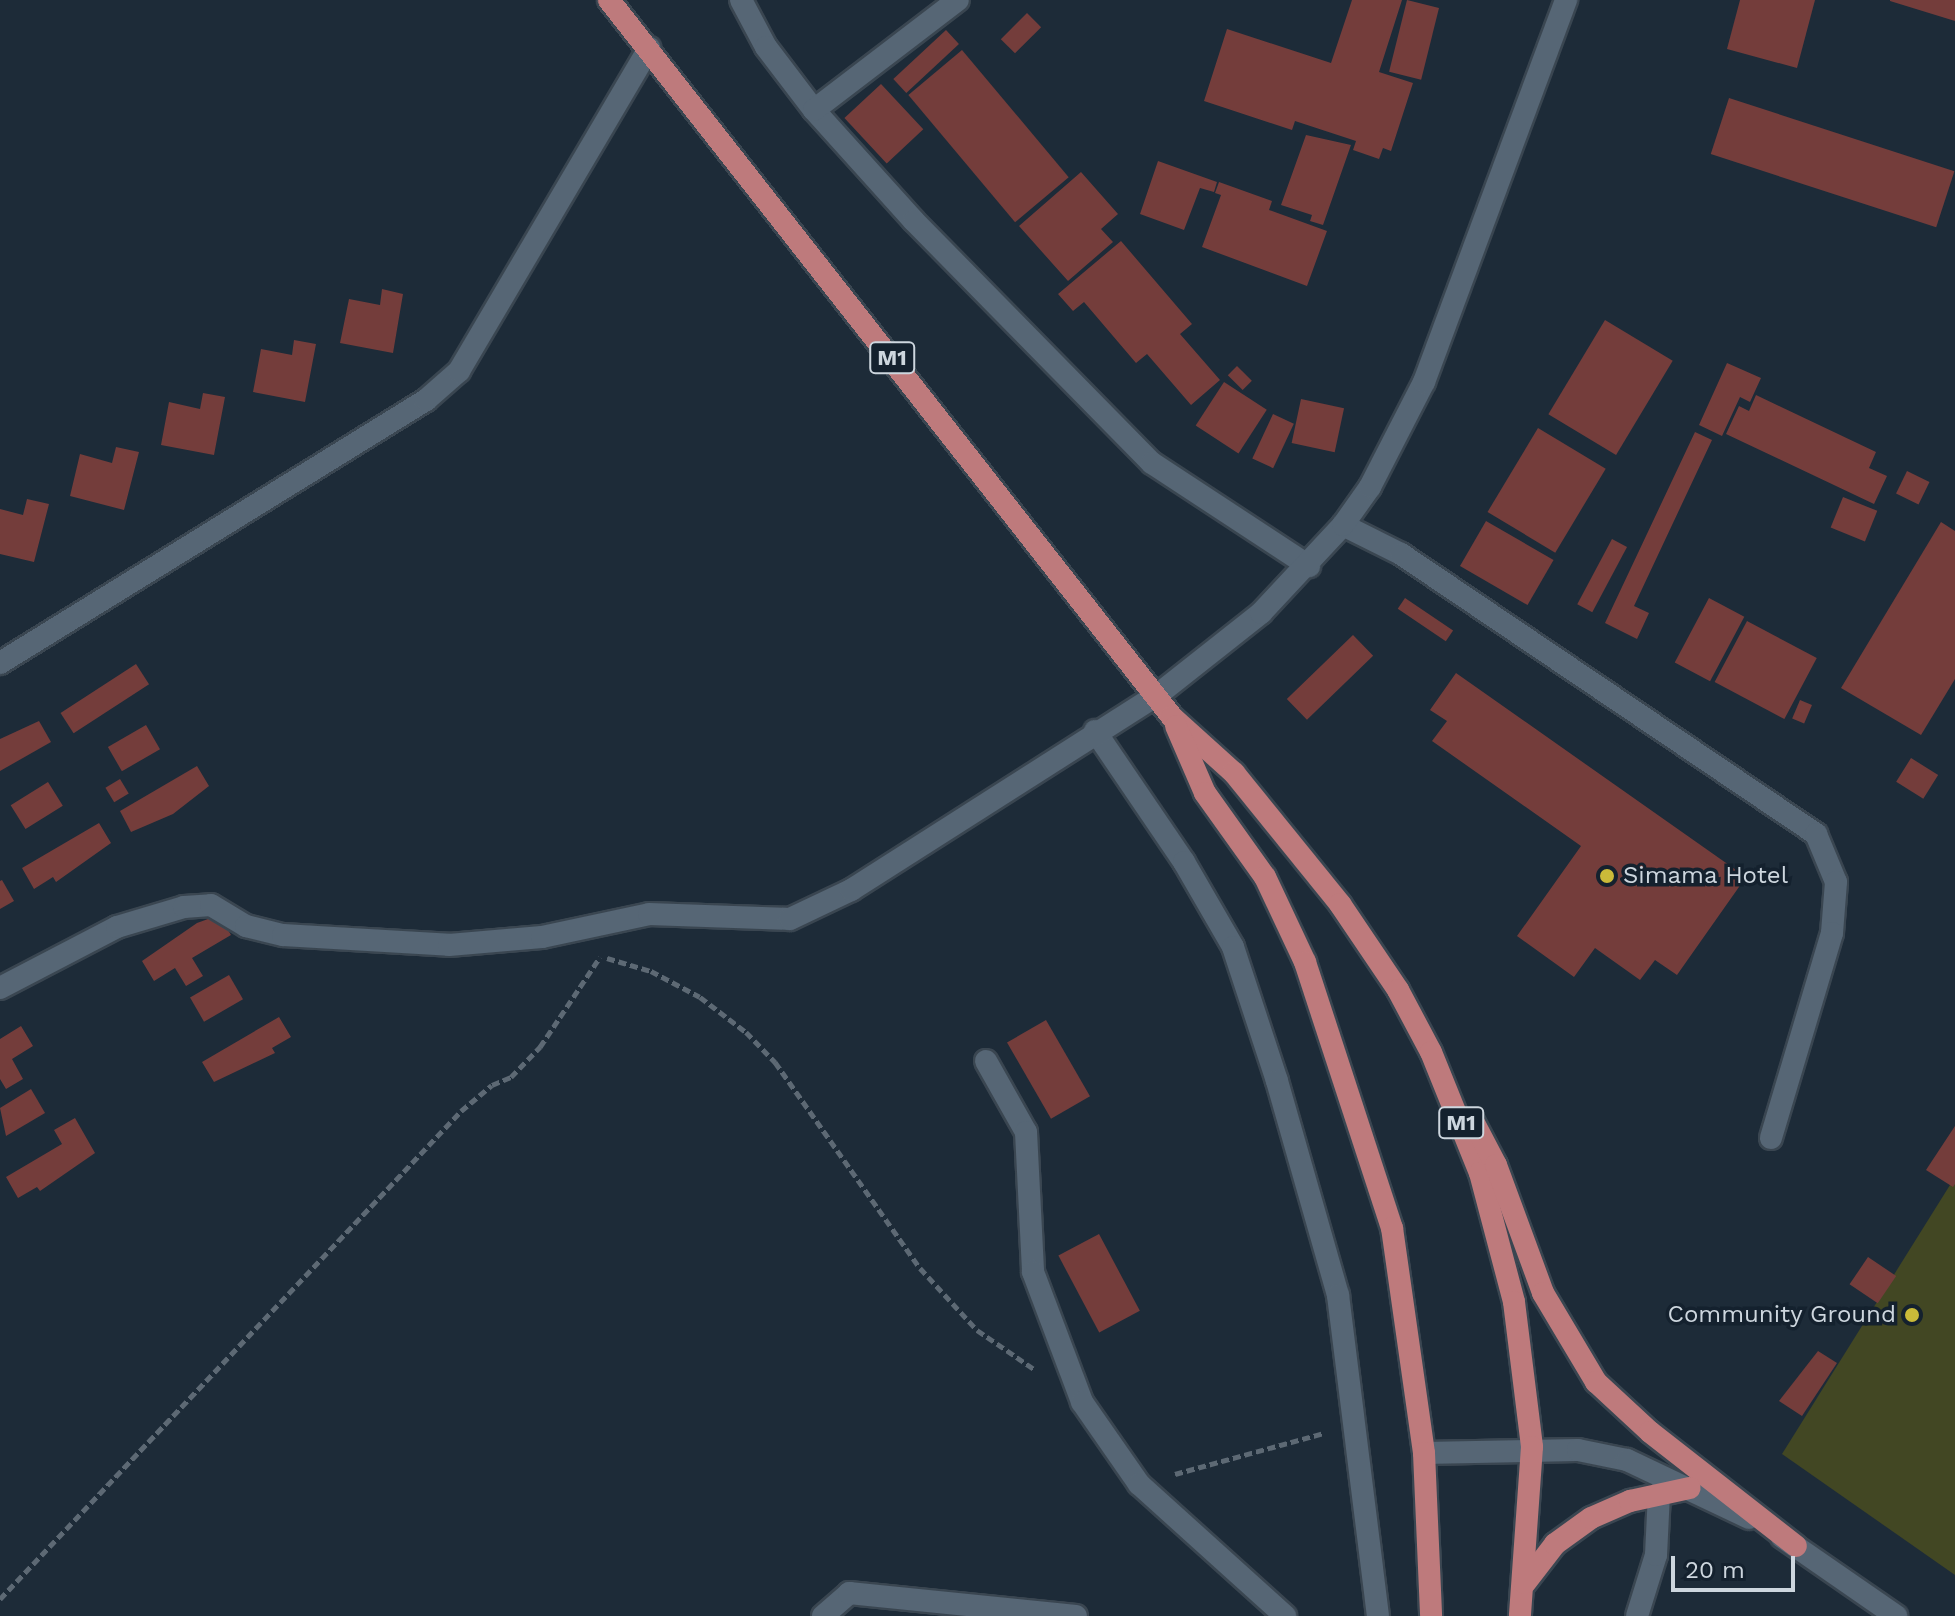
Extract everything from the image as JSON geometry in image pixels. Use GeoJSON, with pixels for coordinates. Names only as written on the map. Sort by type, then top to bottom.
{"type":"FeatureCollection","features":[{"type":"Feature","properties":{"kind":"highway","name":"M1"},"geometry":{"type":"LineString","coordinates":[[609,0],[1172,717],[1234,773],[1340,904],[1496,1165],[1543,1293],[1596,1382],[1650,1432],[1796,1546]]}},
{"type":"Feature","properties":{"kind":"highway","name":"M1"},"geometry":{"type":"LineString","coordinates":[[1172,717],[1205,793],[1265,877],[1305,962],[1392,1228],[1424,1453],[1431,1616]]}},
{"type":"Feature","properties":{"kind":"highway","name":"M1"},"geometry":{"type":"LineString","coordinates":[[1431,1052],[1480,1173],[1517,1316],[1532,1447],[1525,1583],[1520,1616]]}},
{"type":"Feature","properties":{"kind":"highway"},"geometry":{"type":"LineString","coordinates":[[1525,1583],[1555,1544],[1591,1518],[1659,1493],[1690,1488]]}},
{"type":"Feature","properties":{"kind":"street"},"geometry":{"type":"LineString","coordinates":[[741,0],[766,47],[814,110],[914,221],[1152,463],[1309,566]]}},
{"type":"Feature","properties":{"kind":"street"},"geometry":{"type":"LineString","coordinates":[[814,110],[958,0]]}},
{"type":"Feature","properties":{"kind":"street"},"geometry":{"type":"LineString","coordinates":[[0,988],[117,927],[184,907],[211,905],[246,926],[339,940],[449,945],[542,937],[649,914],[790,919],[851,890],[1095,731],[1156,696],[1261,613],[1309,566],[1343,525],[1370,487],[1424,382],[1566,0]]}},
{"type":"Feature","properties":{"kind":"street"},"geometry":{"type":"LineString","coordinates":[[0,663],[426,400],[459,371],[649,48]]}},
{"type":"Feature","properties":{"kind":"street"},"geometry":{"type":"LineString","coordinates":[[1343,525],[1401,554],[1816,834],[1836,882],[1832,933],[1771,1138]]}},
{"type":"Feature","properties":{"kind":"street"},"geometry":{"type":"LineString","coordinates":[[1095,731],[1184,862],[1233,947],[1306,1176],[1338,1295],[1358,1424],[1378,1616]]}},
{"type":"Feature","properties":{"kind":"street"},"geometry":{"type":"LineString","coordinates":[[986,1061],[1026,1132],[1033,1272],[1082,1402],[1139,1484],[1285,1616]]}},
{"type":"Feature","properties":{"kind":"street"},"geometry":{"type":"LineString","coordinates":[[1424,1453],[1532,1447],[1627,1460],[1690,1488],[1796,1546],[1896,1616]]}},
{"type":"Feature","properties":{"kind":"street"},"geometry":{"type":"LineString","coordinates":[[1637,1616],[1656,1555],[1659,1493]]}},
{"type":"Feature","properties":{"kind":"street"},"geometry":{"type":"LineString","coordinates":[[823,1616],[849,1593],[1076,1616]]}},
{"type":"Feature","properties":{"kind":"path"},"geometry":{"type":"LineString","coordinates":[[542,937],[651,971],[700,997],[746,1032],[775,1062],[920,1268],[977,1330],[1082,1402]]}},
{"type":"Feature","properties":{"kind":"path"},"geometry":{"type":"LineString","coordinates":[[0,1599],[461,1111],[492,1085],[511,1077],[540,1047],[601,956]]}},
{"type":"Feature","properties":{"kind":"path"},"geometry":{"type":"LineString","coordinates":[[1139,1484],[1358,1424]]}},
{"type":"Feature","properties":{"kind":"green space","name":"Community Ground"},"geometry":{"type":"Polygon","coordinates":[[[1955,1177],[1955,1575],[1782,1454],[1955,1177]]]}},
{"type":"Feature","properties":{"kind":"building"},"geometry":{"type":"Polygon","coordinates":[[[1352,0],[1402,0],[1379,72],[1413,83],[1391,151],[1383,148],[1379,159],[1353,150],[1356,141],[1295,121],[1292,130],[1204,101],[1227,29],[1331,63],[1352,0]]]}},
{"type":"Feature","properties":{"kind":"building"},"geometry":{"type":"Polygon","coordinates":[[[1407,0],[1439,8],[1421,80],[1389,72],[1407,0]]]}},
{"type":"Feature","properties":{"kind":"building"},"geometry":{"type":"Polygon","coordinates":[[[1740,0],[1815,0],[1797,68],[1727,49],[1740,0]]]}},
{"type":"Feature","properties":{"kind":"building"},"geometry":{"type":"Polygon","coordinates":[[[1955,0],[1955,21],[1890,1],[1955,0]]]}},
{"type":"Feature","properties":{"kind":"building"},"geometry":{"type":"Polygon","coordinates":[[[1027,13],[1041,27],[1015,53],[1001,39],[1027,13]]]}},
{"type":"Feature","properties":{"kind":"building"},"geometry":{"type":"Polygon","coordinates":[[[946,30],[959,44],[906,93],[893,79],[946,30]]]}},
{"type":"Feature","properties":{"kind":"building"},"geometry":{"type":"Polygon","coordinates":[[[962,50],[1069,177],[1015,222],[908,95],[962,50]]]}},
{"type":"Feature","properties":{"kind":"building"},"geometry":{"type":"Polygon","coordinates":[[[881,84],[923,129],[887,163],[844,118],[881,84]]]}},
{"type":"Feature","properties":{"kind":"building"},"geometry":{"type":"Polygon","coordinates":[[[1729,98],[1954,171],[1936,227],[1711,154],[1729,98]]]}},
{"type":"Feature","properties":{"kind":"building"},"geometry":{"type":"Polygon","coordinates":[[[1306,135],[1351,145],[1323,225],[1310,221],[1312,215],[1281,205],[1306,135]]]}},
{"type":"Feature","properties":{"kind":"building"},"geometry":{"type":"Polygon","coordinates":[[[1158,161],[1217,182],[1214,192],[1200,188],[1184,230],[1140,214],[1158,161]]]}},
{"type":"Feature","properties":{"kind":"building"},"geometry":{"type":"Polygon","coordinates":[[[1081,172],[1118,214],[1101,229],[1113,242],[1068,281],[1019,226],[1081,172]]]}},
{"type":"Feature","properties":{"kind":"building"},"geometry":{"type":"Polygon","coordinates":[[[1219,182],[1272,201],[1269,210],[1327,231],[1307,286],[1202,247],[1221,195],[1215,193],[1219,182]]]}},
{"type":"Feature","properties":{"kind":"building"},"geometry":{"type":"Polygon","coordinates":[[[1121,241],[1192,324],[1180,334],[1220,380],[1191,405],[1147,354],[1136,363],[1084,302],[1073,311],[1058,294],[1121,241]]]}},
{"type":"Feature","properties":{"kind":"building"},"geometry":{"type":"Polygon","coordinates":[[[382,289],[403,294],[393,353],[340,343],[349,299],[380,305],[382,289]]]}},
{"type":"Feature","properties":{"kind":"building"},"geometry":{"type":"Polygon","coordinates":[[[1605,320],[1673,361],[1616,455],[1548,414],[1605,320]]]}},
{"type":"Feature","properties":{"kind":"building"},"geometry":{"type":"Polygon","coordinates":[[[294,340],[316,344],[305,402],[253,392],[261,349],[292,355],[294,340]]]}},
{"type":"Feature","properties":{"kind":"building"},"geometry":{"type":"Polygon","coordinates":[[[1727,363],[1761,378],[1750,402],[1740,397],[1722,436],[1699,425],[1727,363]]]}},
{"type":"Feature","properties":{"kind":"building"},"geometry":{"type":"Polygon","coordinates":[[[1237,366],[1252,381],[1243,390],[1228,375],[1237,366]]]}},
{"type":"Feature","properties":{"kind":"building"},"geometry":{"type":"Polygon","coordinates":[[[1224,382],[1267,410],[1238,453],[1196,426],[1224,382]]]}},
{"type":"Feature","properties":{"kind":"building"},"geometry":{"type":"Polygon","coordinates":[[[203,393],[225,397],[214,455],[161,445],[169,402],[200,409],[203,393]]]}},
{"type":"Feature","properties":{"kind":"building"},"geometry":{"type":"Polygon","coordinates":[[[1756,395],[1876,452],[1869,468],[1887,476],[1874,504],[1726,434],[1739,406],[1749,411],[1756,395]]]}},
{"type":"Feature","properties":{"kind":"building"},"geometry":{"type":"Polygon","coordinates":[[[1301,399],[1344,408],[1335,452],[1292,443],[1301,399]]]}},
{"type":"Feature","properties":{"kind":"building"},"geometry":{"type":"Polygon","coordinates":[[[1273,414],[1294,424],[1273,468],[1252,458],[1273,414]]]}},
{"type":"Feature","properties":{"kind":"building"},"geometry":{"type":"Polygon","coordinates":[[[1538,428],[1606,469],[1555,553],[1488,512],[1538,428]]]}},
{"type":"Feature","properties":{"kind":"building"},"geometry":{"type":"Polygon","coordinates":[[[1695,432],[1712,440],[1634,606],[1649,613],[1637,639],[1605,623],[1695,432]]]}},
{"type":"Feature","properties":{"kind":"building"},"geometry":{"type":"Polygon","coordinates":[[[116,447],[139,452],[124,510],[70,496],[80,454],[112,463],[116,447]]]}},
{"type":"Feature","properties":{"kind":"building"},"geometry":{"type":"Polygon","coordinates":[[[1907,471],[1929,482],[1919,504],[1896,493],[1907,471]]]}},
{"type":"Feature","properties":{"kind":"building"},"geometry":{"type":"Polygon","coordinates":[[[1843,497],[1877,511],[1865,541],[1831,528],[1843,497]]]}},
{"type":"Feature","properties":{"kind":"building"},"geometry":{"type":"Polygon","coordinates":[[[27,499],[49,504],[34,562],[0,554],[0,509],[23,515],[27,499]]]}},
{"type":"Feature","properties":{"kind":"building"},"geometry":{"type":"Polygon","coordinates":[[[1486,521],[1554,560],[1528,605],[1460,566],[1486,521]]]}},
{"type":"Feature","properties":{"kind":"building"},"geometry":{"type":"Polygon","coordinates":[[[1941,522],[1955,531],[1955,679],[1921,735],[1841,688],[1941,522]]]}},
{"type":"Feature","properties":{"kind":"building"},"geometry":{"type":"Polygon","coordinates":[[[1612,539],[1627,547],[1592,612],[1577,604],[1612,539]]]}},
{"type":"Feature","properties":{"kind":"building"},"geometry":{"type":"Polygon","coordinates":[[[1405,598],[1453,630],[1446,641],[1398,609],[1405,598]]]}},
{"type":"Feature","properties":{"kind":"building"},"geometry":{"type":"Polygon","coordinates":[[[1709,598],[1744,617],[1710,681],[1675,662],[1709,598]]]}},
{"type":"Feature","properties":{"kind":"building"},"geometry":{"type":"Polygon","coordinates":[[[1747,621],[1817,658],[1784,719],[1715,682],[1747,621]]]}},
{"type":"Feature","properties":{"kind":"building"},"geometry":{"type":"Polygon","coordinates":[[[1353,635],[1373,656],[1307,720],[1287,699],[1353,635]]]}},
{"type":"Feature","properties":{"kind":"building"},"geometry":{"type":"Polygon","coordinates":[[[136,664],[149,684],[74,733],[61,713],[136,664]]]}},
{"type":"Feature","properties":{"kind":"building"},"geometry":{"type":"Polygon","coordinates":[[[1456,673],[1746,877],[1677,975],[1655,960],[1640,980],[1595,948],[1574,977],[1517,936],[1581,846],[1432,741],[1447,721],[1430,710],[1456,673]]]}},
{"type":"Feature","properties":{"kind":"building"},"geometry":{"type":"Polygon","coordinates":[[[1800,700],[1812,705],[1804,723],[1792,718],[1800,700]]]}},
{"type":"Feature","properties":{"kind":"building"},"geometry":{"type":"Polygon","coordinates":[[[39,721],[51,742],[0,771],[0,739],[39,721]]]}},
{"type":"Feature","properties":{"kind":"building"},"geometry":{"type":"Polygon","coordinates":[[[146,725],[160,749],[122,771],[108,747],[146,725]]]}},
{"type":"Feature","properties":{"kind":"building"},"geometry":{"type":"Polygon","coordinates":[[[1911,758],[1938,775],[1923,799],[1896,782],[1911,758]]]}},
{"type":"Feature","properties":{"kind":"building"},"geometry":{"type":"Polygon","coordinates":[[[197,766],[209,786],[173,814],[131,832],[120,811],[197,766]]]}},
{"type":"Feature","properties":{"kind":"building"},"geometry":{"type":"Polygon","coordinates":[[[120,779],[129,794],[114,802],[105,788],[120,779]]]}},
{"type":"Feature","properties":{"kind":"building"},"geometry":{"type":"Polygon","coordinates":[[[48,782],[63,806],[26,829],[11,805],[48,782]]]}},
{"type":"Feature","properties":{"kind":"building"},"geometry":{"type":"Polygon","coordinates":[[[99,823],[111,843],[56,882],[53,877],[34,889],[22,868],[99,823]]]}},
{"type":"Feature","properties":{"kind":"building"},"geometry":{"type":"Polygon","coordinates":[[[0,881],[14,901],[0,909],[0,881]]]}},
{"type":"Feature","properties":{"kind":"building"},"geometry":{"type":"Polygon","coordinates":[[[219,915],[231,935],[192,958],[203,976],[186,986],[175,968],[154,981],[142,961],[197,923],[219,915]]]}},
{"type":"Feature","properties":{"kind":"building"},"geometry":{"type":"Polygon","coordinates":[[[229,975],[243,999],[204,1022],[190,998],[229,975]]]}},
{"type":"Feature","properties":{"kind":"building"},"geometry":{"type":"Polygon","coordinates":[[[279,1017],[291,1037],[272,1048],[275,1053],[214,1082],[202,1062],[279,1017]]]}},
{"type":"Feature","properties":{"kind":"building"},"geometry":{"type":"Polygon","coordinates":[[[1046,1020],[1090,1096],[1051,1119],[1007,1042],[1046,1020]]]}},
{"type":"Feature","properties":{"kind":"building"},"geometry":{"type":"Polygon","coordinates":[[[21,1026],[33,1046],[12,1059],[23,1079],[6,1089],[0,1079],[0,1039],[21,1026]]]}},
{"type":"Feature","properties":{"kind":"building"},"geometry":{"type":"Polygon","coordinates":[[[31,1089],[45,1113],[6,1136],[0,1108],[31,1089]]]}},
{"type":"Feature","properties":{"kind":"building"},"geometry":{"type":"Polygon","coordinates":[[[75,1118],[95,1153],[40,1191],[37,1187],[18,1198],[6,1177],[62,1144],[54,1130],[75,1118]]]}},
{"type":"Feature","properties":{"kind":"building"},"geometry":{"type":"Polygon","coordinates":[[[1955,1126],[1955,1184],[1953,1187],[1926,1170],[1955,1126]]]}},
{"type":"Feature","properties":{"kind":"building"},"geometry":{"type":"Polygon","coordinates":[[[1099,1234],[1140,1311],[1099,1332],[1058,1256],[1099,1234]]]}},
{"type":"Feature","properties":{"kind":"building"},"geometry":{"type":"Polygon","coordinates":[[[1868,1257],[1896,1276],[1878,1303],[1850,1284],[1868,1257]]]}},
{"type":"Feature","properties":{"kind":"building"},"geometry":{"type":"Polygon","coordinates":[[[1818,1351],[1837,1363],[1802,1416],[1779,1401],[1818,1351]]]}},
{"type":"Feature","properties":{"kind":"place","name":"Simama Hotel"},"geometry":{"type":"Point","coordinates":[1607,876]}},
{"type":"Feature","properties":{"kind":"place","name":"Community Ground"},"geometry":{"type":"Point","coordinates":[1912,1315]}}]}
